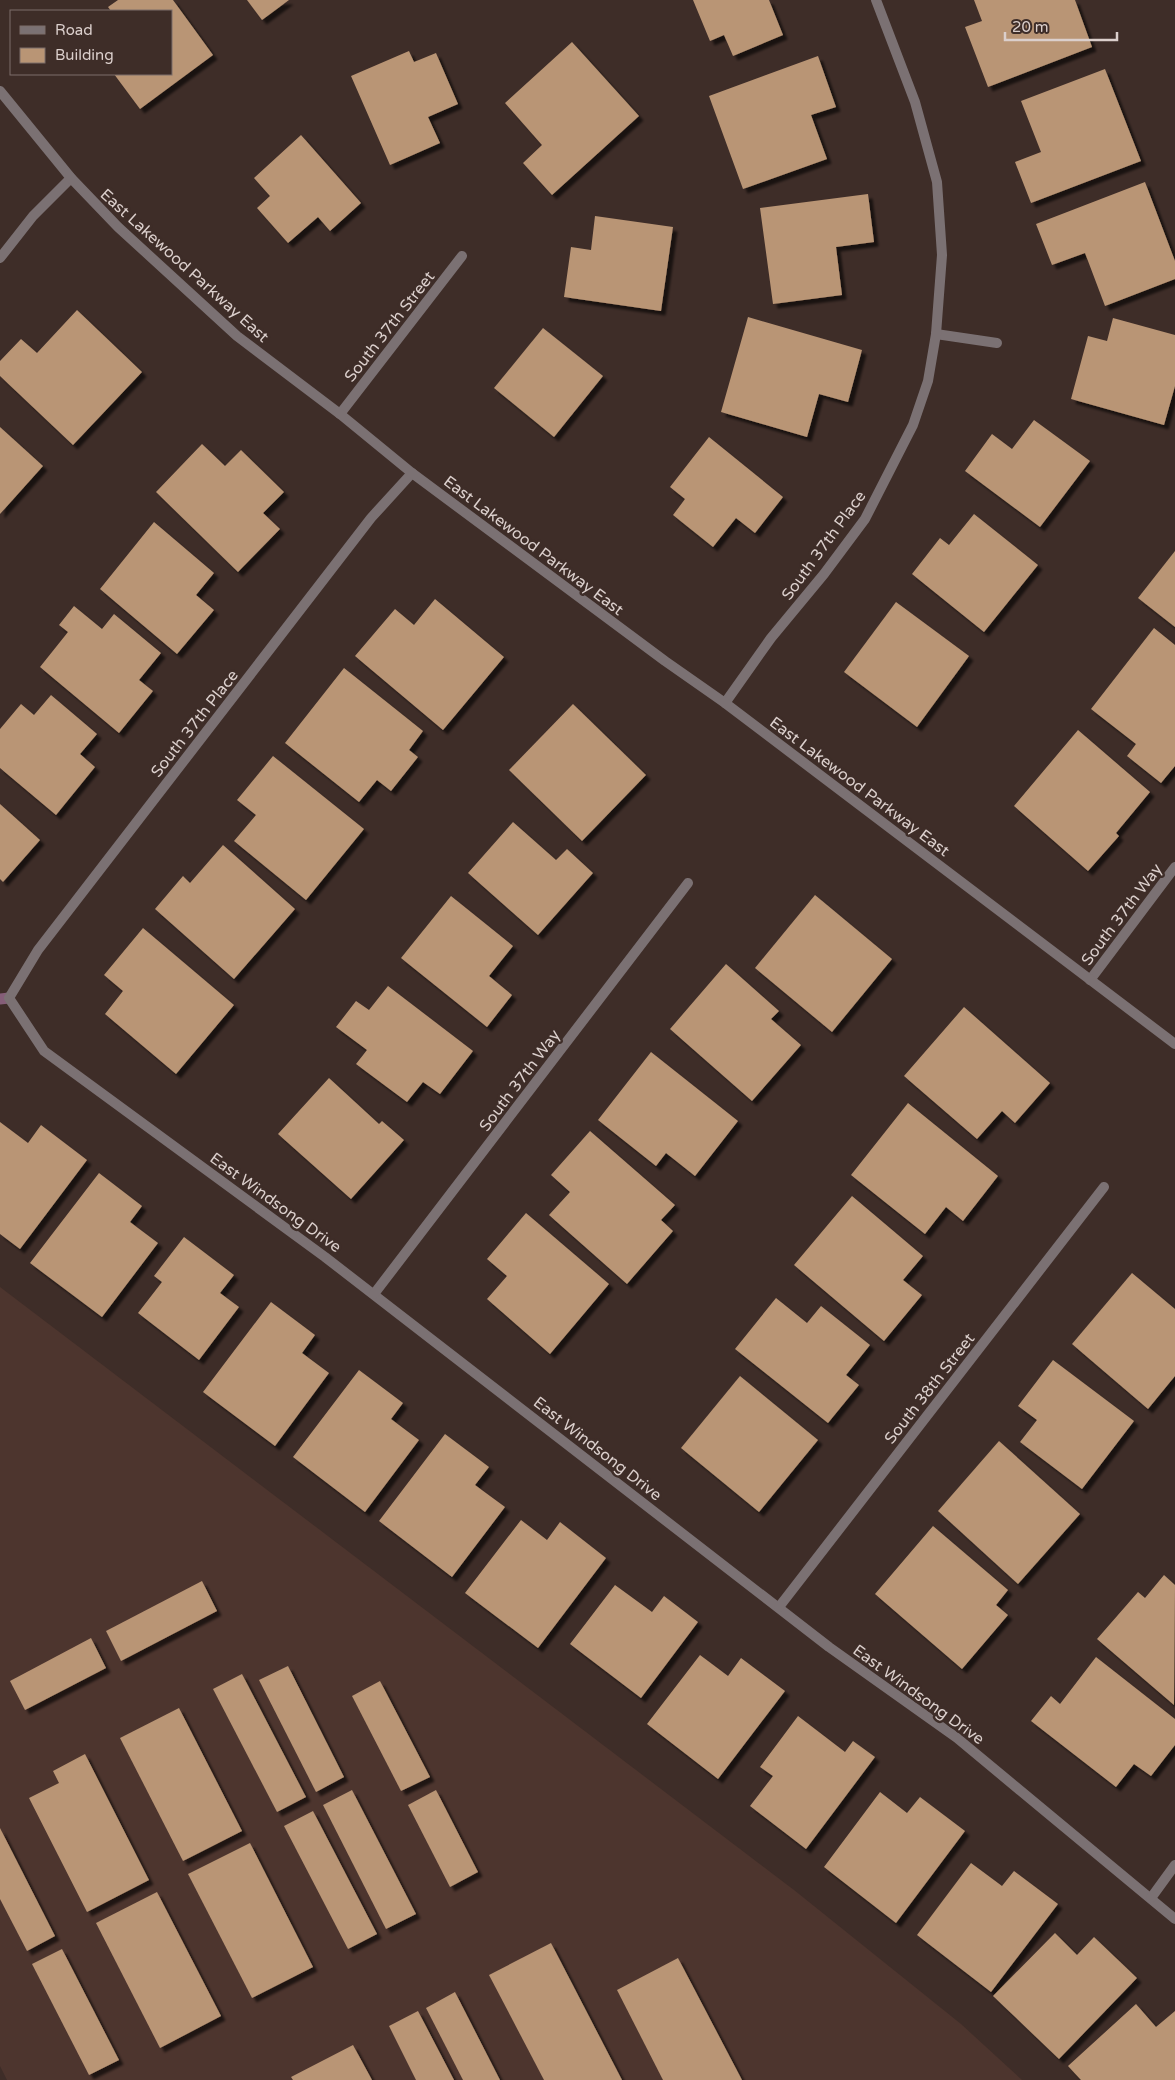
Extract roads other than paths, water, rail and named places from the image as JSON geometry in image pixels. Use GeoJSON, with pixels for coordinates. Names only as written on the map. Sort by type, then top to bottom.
{"type":"FeatureCollection","features":[{"type":"Feature","properties":{"kind":"street"},"geometry":{"type":"LineString","coordinates":[[876,0],[915,102],[937,182],[942,255],[936,334],[996,343]]}},
{"type":"Feature","properties":{"kind":"street","name":"East Lakewood Parkway East"},"geometry":{"type":"LineString","coordinates":[[0,91],[71,178],[118,228],[237,336],[340,414],[412,472],[665,661],[725,703],[1175,1044]]}},
{"type":"Feature","properties":{"kind":"street"},"geometry":{"type":"LineString","coordinates":[[0,258],[33,216],[71,178]]}},
{"type":"Feature","properties":{"kind":"street","name":"South 37th Street"},"geometry":{"type":"LineString","coordinates":[[340,414],[462,256]]}},
{"type":"Feature","properties":{"kind":"street","name":"South 37th Place"},"geometry":{"type":"LineString","coordinates":[[725,703],[771,638],[824,574],[864,519],[913,426],[928,381],[936,334]]}},
{"type":"Feature","properties":{"kind":"street","name":"South 37th Place"},"geometry":{"type":"LineString","coordinates":[[9,998],[38,950],[371,518],[412,472]]}},
{"type":"Feature","properties":{"kind":"street","name":"South 37th Way"},"geometry":{"type":"LineString","coordinates":[[1090,980],[1175,867]]}},
{"type":"Feature","properties":{"kind":"street","name":"South 37th Way"},"geometry":{"type":"LineString","coordinates":[[374,1294],[688,883]]}},
{"type":"Feature","properties":{"kind":"street","name":"East Windsong Drive"},"geometry":{"type":"LineString","coordinates":[[9,998],[44,1051],[374,1294],[829,1647],[957,1738],[1175,1919]]}},
{"type":"Feature","properties":{"kind":"street","name":"South 38th Street"},"geometry":{"type":"LineString","coordinates":[[778,1608],[1104,1186]]}},
{"type":"Feature","properties":{"kind":"street"},"geometry":{"type":"LineString","coordinates":[[1151,1898],[1175,1865]]}},
{"type":"Feature","properties":{"kind":"waterway"},"geometry":{"type":"LineString","coordinates":[[0,999],[9,998]]}}]}
